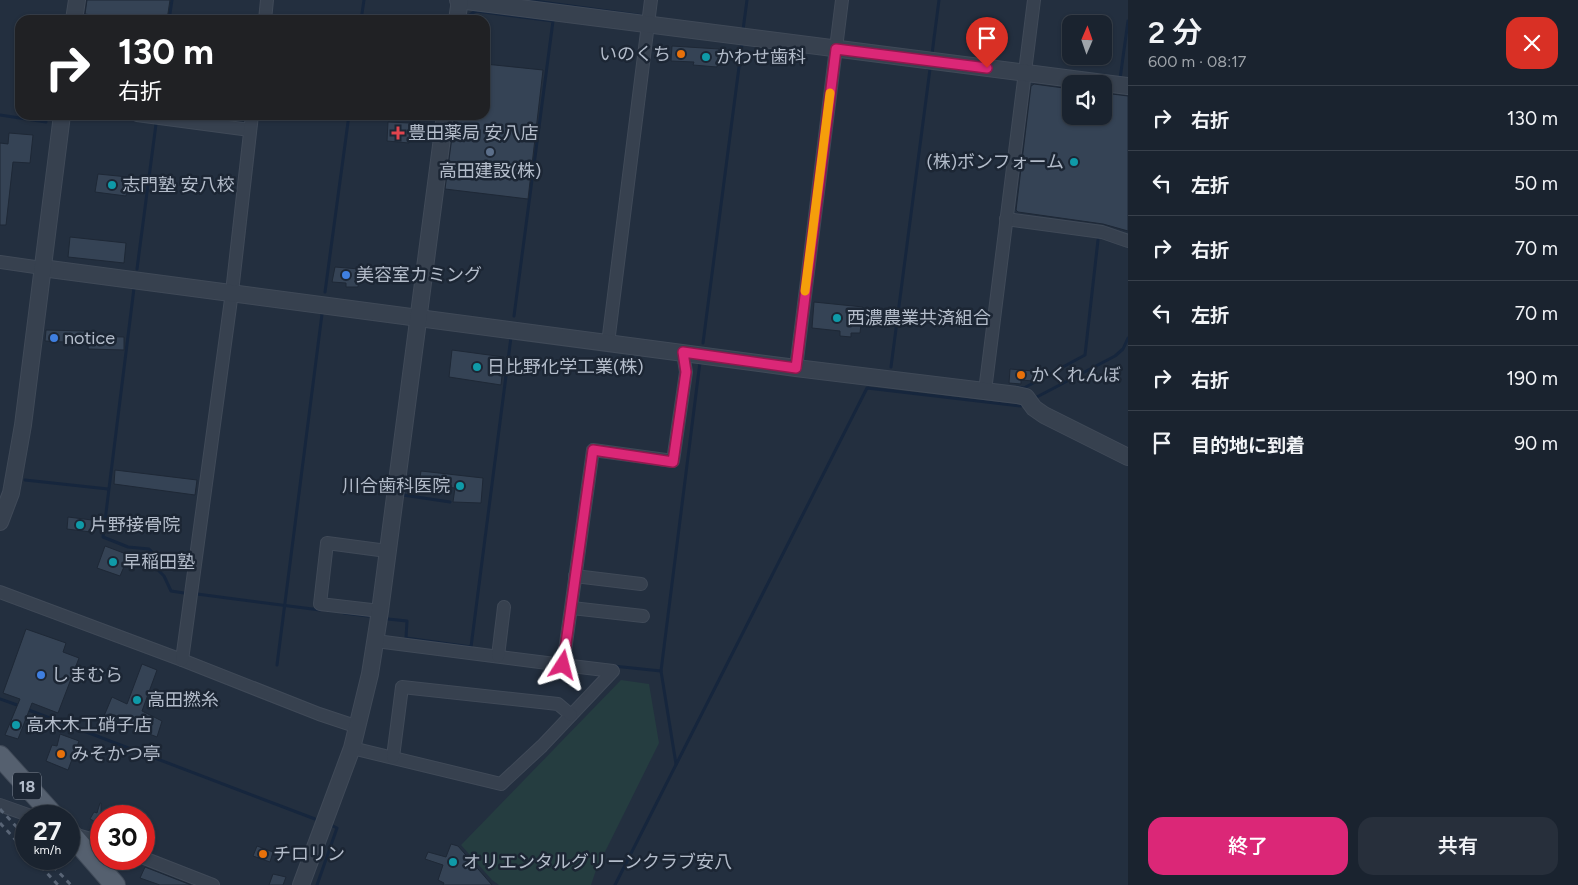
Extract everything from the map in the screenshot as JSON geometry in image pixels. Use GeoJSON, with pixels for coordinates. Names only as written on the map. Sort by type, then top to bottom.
{"type":"FeatureCollection","features":[{"type":"Feature","properties":{"kind":"main road","name":"18"},"geometry":{"type":"LineString","coordinates":[[0,756],[35,805]]}},
{"type":"Feature","properties":{"kind":"main road"},"geometry":{"type":"LineString","coordinates":[[80,845],[115,885]]}},
{"type":"Feature","properties":{"kind":"street"},"geometry":{"type":"LineString","coordinates":[[75,15],[77,0]]}},
{"type":"Feature","properties":{"kind":"street"},"geometry":{"type":"LineString","coordinates":[[266,15],[267,0]]}},
{"type":"Feature","properties":{"kind":"street"},"geometry":{"type":"LineString","coordinates":[[458,15],[459,0],[1128,86]]}},
{"type":"Feature","properties":{"kind":"street"},"geometry":{"type":"LineString","coordinates":[[608,343],[651,0]]}},
{"type":"Feature","properties":{"kind":"street"},"geometry":{"type":"LineString","coordinates":[[796,368],[842,0]]}},
{"type":"Feature","properties":{"kind":"street"},"geometry":{"type":"LineString","coordinates":[[984,391],[1034,0]]}},
{"type":"Feature","properties":{"kind":"street"},"geometry":{"type":"LineString","coordinates":[[0,522],[11,493],[17,461],[61,120]]}},
{"type":"Feature","properties":{"kind":"street"},"geometry":{"type":"LineString","coordinates":[[175,120],[250,130]]}},
{"type":"Feature","properties":{"kind":"street"},"geometry":{"type":"LineString","coordinates":[[182,660],[232,292],[251,120]]}},
{"type":"Feature","properties":{"kind":"street"},"geometry":{"type":"LineString","coordinates":[[301,885],[352,748],[370,674],[376,641],[444,120]]}},
{"type":"Feature","properties":{"kind":"street"},"geometry":{"type":"LineString","coordinates":[[1006,219],[1102,232],[1120,237],[1128,242]]}},
{"type":"Feature","properties":{"kind":"street"},"geometry":{"type":"LineString","coordinates":[[0,262],[796,368],[1017,394],[1030,402],[1044,415],[1128,457]]}},
{"type":"Feature","properties":{"kind":"street"},"geometry":{"type":"LineString","coordinates":[[563,665],[593,450],[673,462],[686,372],[683,352]]}},
{"type":"Feature","properties":{"kind":"street"},"geometry":{"type":"LineString","coordinates":[[380,611],[320,604],[327,542],[388,551]]}},
{"type":"Feature","properties":{"kind":"street"},"geometry":{"type":"LineString","coordinates":[[575,576],[641,584]]}},
{"type":"Feature","properties":{"kind":"street"},"geometry":{"type":"LineString","coordinates":[[0,592],[319,714],[358,727]]}},
{"type":"Feature","properties":{"kind":"street"},"geometry":{"type":"LineString","coordinates":[[498,656],[504,607]]}},
{"type":"Feature","properties":{"kind":"street"},"geometry":{"type":"LineString","coordinates":[[572,608],[643,616]]}},
{"type":"Feature","properties":{"kind":"street"},"geometry":{"type":"LineString","coordinates":[[352,748],[501,784],[542,746],[613,670],[376,641]]}},
{"type":"Feature","properties":{"kind":"street"},"geometry":{"type":"LineString","coordinates":[[393,758],[402,687],[558,704],[571,715]]}},
{"type":"Feature","properties":{"kind":"street"},"geometry":{"type":"LineString","coordinates":[[0,806],[15,809]]}},
{"type":"Feature","properties":{"kind":"street"},"geometry":{"type":"LineString","coordinates":[[155,863],[206,884]]}},
{"type":"Feature","properties":{"kind":"green space","name":"オリエンタルグリーンクラブ安八"},"geometry":{"type":"Polygon","coordinates":[[[621,680],[649,684],[659,743],[596,870],[591,885],[499,885],[492,880],[461,845],[621,680]]]}},
{"type":"Feature","properties":{"kind":"building"},"geometry":{"type":"Polygon","coordinates":[[[87,0],[170,0],[168,15],[85,14],[87,0]]]}},
{"type":"Feature","properties":{"kind":"building"},"geometry":{"type":"Polygon","coordinates":[[[672,46],[719,49],[717,67],[693,65],[694,62],[671,61],[672,46]]]}},
{"type":"Feature","properties":{"kind":"building","name":"高田建設(株)"},"geometry":{"type":"Polygon","coordinates":[[[490,65],[543,70],[528,199],[445,189],[454,120],[490,120],[490,65]]]}},
{"type":"Feature","properties":{"kind":"building","name":"(株)ボンフォーム"},"geometry":{"type":"Polygon","coordinates":[[[1034,84],[1062,88],[1062,125],[1112,125],[1112,94],[1128,96],[1128,231],[1103,224],[1018,212],[1016,210],[1031,86],[1034,84]]]}},
{"type":"Feature","properties":{"kind":"building","name":"豊田薬局 安八店"},"geometry":{"type":"Polygon","coordinates":[[[388,122],[410,123],[409,143],[387,141],[388,122]]]}},
{"type":"Feature","properties":{"kind":"building"},"geometry":{"type":"Polygon","coordinates":[[[9,133],[33,135],[30,163],[13,162],[6,225],[0,225],[0,143],[8,144],[9,133]]]}},
{"type":"Feature","properties":{"kind":"building","name":"志門塾 安八校"},"geometry":{"type":"Polygon","coordinates":[[[98,174],[128,177],[126,196],[95,192],[98,174]]]}},
{"type":"Feature","properties":{"kind":"building"},"geometry":{"type":"Polygon","coordinates":[[[70,237],[126,243],[124,263],[68,257],[70,237]]]}},
{"type":"Feature","properties":{"kind":"building","name":"美容室カミング"},"geometry":{"type":"Polygon","coordinates":[[[335,267],[359,269],[358,287],[346,287],[346,283],[332,282],[335,267]]]}},
{"type":"Feature","properties":{"kind":"building","name":"西濃農業共済組合"},"geometry":{"type":"Polygon","coordinates":[[[814,302],[863,307],[860,333],[851,333],[851,337],[840,336],[840,331],[812,328],[814,302]]]}},
{"type":"Feature","properties":{"kind":"building"},"geometry":{"type":"Polygon","coordinates":[[[46,330],[85,331],[84,343],[45,341],[46,330]]]}},
{"type":"Feature","properties":{"kind":"building"},"geometry":{"type":"Polygon","coordinates":[[[89,336],[124,337],[124,350],[88,349],[89,336]]]}},
{"type":"Feature","properties":{"kind":"building","name":"日比野化学工業(株)"},"geometry":{"type":"Polygon","coordinates":[[[452,350],[504,357],[501,385],[449,377],[452,350]]]}},
{"type":"Feature","properties":{"kind":"building","name":"かくれんぼ"},"geometry":{"type":"Polygon","coordinates":[[[1010,369],[1033,371],[1033,381],[1021,380],[1021,384],[1009,383],[1010,369]]]}},
{"type":"Feature","properties":{"kind":"building"},"geometry":{"type":"Polygon","coordinates":[[[115,470],[197,480],[195,495],[114,484],[115,470]]]}},
{"type":"Feature","properties":{"kind":"building","name":"川合歯科医院"},"geometry":{"type":"Polygon","coordinates":[[[421,471],[483,478],[481,503],[453,502],[455,488],[419,484],[421,471]]]}},
{"type":"Feature","properties":{"kind":"building","name":"片野接骨院"},"geometry":{"type":"Polygon","coordinates":[[[68,517],[92,520],[91,532],[67,529],[68,517]]]}},
{"type":"Feature","properties":{"kind":"building","name":"早稲田塾"},"geometry":{"type":"Polygon","coordinates":[[[105,546],[129,555],[120,576],[97,568],[105,546]]]}},
{"type":"Feature","properties":{"kind":"building","name":"しまむら"},"geometry":{"type":"Polygon","coordinates":[[[26,629],[66,643],[63,652],[79,658],[58,713],[32,703],[18,739],[5,735],[20,699],[3,693],[26,629]]]}},
{"type":"Feature","properties":{"kind":"building","name":"高田撚糸"},"geometry":{"type":"Polygon","coordinates":[[[142,664],[157,670],[142,711],[162,721],[157,737],[104,716],[112,697],[127,704],[142,664]]]}},
{"type":"Feature","properties":{"kind":"building","name":"みそかつ亭"},"geometry":{"type":"Polygon","coordinates":[[[60,734],[79,741],[68,770],[46,761],[52,745],[57,746],[60,734]]]}},
{"type":"Feature","properties":{"kind":"building","name":"オリエンタルグリーンクラブ安八"},"geometry":{"type":"Polygon","coordinates":[[[451,844],[458,846],[492,885],[443,885],[444,883],[438,880],[443,865],[425,859],[428,852],[446,857],[451,844]]]}},
{"type":"Feature","properties":{"kind":"building","name":"チロリン"},"geometry":{"type":"Polygon","coordinates":[[[257,846],[273,852],[270,862],[253,856],[257,846]]]}},
{"type":"Feature","properties":{"kind":"building"},"geometry":{"type":"Polygon","coordinates":[[[144,870],[153,870],[191,885],[160,885],[140,878],[144,870]]]}},
{"type":"Feature","properties":{"kind":"building"},"geometry":{"type":"Polygon","coordinates":[[[273,874],[286,877],[283,885],[269,885],[273,874]]]}},
{"type":"Feature","properties":{"kind":"waterway"},"geometry":{"type":"LineString","coordinates":[[170,15],[172,0]]}},
{"type":"Feature","properties":{"kind":"waterway"},"geometry":{"type":"LineString","coordinates":[[362,15],[364,0]]}},
{"type":"Feature","properties":{"kind":"waterway"},"geometry":{"type":"LineString","coordinates":[[527,0],[644,16]]}},
{"type":"Feature","properties":{"kind":"waterway"},"geometry":{"type":"LineString","coordinates":[[743,30],[747,0]]}},
{"type":"Feature","properties":{"kind":"waterway"},"geometry":{"type":"LineString","coordinates":[[932,54],[939,0]]}},
{"type":"Feature","properties":{"kind":"waterway"},"geometry":{"type":"LineString","coordinates":[[469,15],[476,11],[553,21],[514,316]]}},
{"type":"Feature","properties":{"kind":"waterway"},"geometry":{"type":"LineString","coordinates":[[1120,79],[1128,21]]}},
{"type":"Feature","properties":{"kind":"waterway"},"geometry":{"type":"LineString","coordinates":[[703,343],[742,44]]}},
{"type":"Feature","properties":{"kind":"waterway"},"geometry":{"type":"LineString","coordinates":[[891,367],[930,69],[927,68]]}},
{"type":"Feature","properties":{"kind":"waterway"},"geometry":{"type":"LineString","coordinates":[[0,115],[15,117]]}},
{"type":"Feature","properties":{"kind":"waterway"},"geometry":{"type":"LineString","coordinates":[[33,120],[46,122]]}},
{"type":"Feature","properties":{"kind":"waterway"},"geometry":{"type":"LineString","coordinates":[[325,292],[348,120]]}},
{"type":"Feature","properties":{"kind":"waterway"},"geometry":{"type":"LineString","coordinates":[[137,269],[156,124]]}},
{"type":"Feature","properties":{"kind":"waterway"},"geometry":{"type":"LineString","coordinates":[[1017,387],[1024,388],[1085,355],[1098,240]]}},
{"type":"Feature","properties":{"kind":"waterway"},"geometry":{"type":"LineString","coordinates":[[134,288],[103,537],[128,547],[149,549],[154,554],[158,570],[164,576],[171,591],[184,593]]}},
{"type":"Feature","properties":{"kind":"waterway"},"geometry":{"type":"LineString","coordinates":[[277,665],[322,314]]}},
{"type":"Feature","properties":{"kind":"waterway"},"geometry":{"type":"LineString","coordinates":[[471,647],[511,337]]}},
{"type":"Feature","properties":{"kind":"waterway"},"geometry":{"type":"LineString","coordinates":[[1033,399],[1115,356],[1123,349],[1128,338]]}},
{"type":"Feature","properties":{"kind":"waterway"},"geometry":{"type":"LineString","coordinates":[[676,764],[661,671],[700,362]]}},
{"type":"Feature","properties":{"kind":"waterway"},"geometry":{"type":"LineString","coordinates":[[615,885],[867,388],[1021,406],[1026,403]]}},
{"type":"Feature","properties":{"kind":"waterway"},"geometry":{"type":"LineString","coordinates":[[25,480],[108,489]]}},
{"type":"Feature","properties":{"kind":"waterway"},"geometry":{"type":"LineString","coordinates":[[403,495],[450,502]]}},
{"type":"Feature","properties":{"kind":"waterway"},"geometry":{"type":"LineString","coordinates":[[197,594],[320,610]]}},
{"type":"Feature","properties":{"kind":"waterway"},"geometry":{"type":"LineString","coordinates":[[344,613],[368,616]]}},
{"type":"Feature","properties":{"kind":"waterway"},"geometry":{"type":"LineString","coordinates":[[388,619],[407,621],[406,638],[471,647]]}},
{"type":"Feature","properties":{"kind":"waterway"},"geometry":{"type":"LineString","coordinates":[[613,666],[661,671]]}},
{"type":"Feature","properties":{"kind":"waterway"},"geometry":{"type":"LineString","coordinates":[[0,699],[20,706]]}},
{"type":"Feature","properties":{"kind":"waterway"},"geometry":{"type":"LineString","coordinates":[[26,709],[315,819]]}},
{"type":"Feature","properties":{"kind":"waterway"},"geometry":{"type":"LineString","coordinates":[[317,885],[337,828],[329,824]]}},
{"type":"Feature","properties":{"kind":"railway"},"geometry":{"type":"LineString","coordinates":[[0,809],[15,825]]}},
{"type":"Feature","properties":{"kind":"railway"},"geometry":{"type":"LineString","coordinates":[[0,823],[15,839]]}},
{"type":"Feature","properties":{"kind":"railway"},"geometry":{"type":"LineString","coordinates":[[44,870],[58,885]]}},
{"type":"Feature","properties":{"kind":"railway"},"geometry":{"type":"LineString","coordinates":[[57,870],[71,885]]}},
{"type":"Feature","properties":{"kind":"slow traffic"},"geometry":{"type":"LineString","coordinates":[[805,291],[830,93]]}},
{"type":"Feature","properties":{"kind":"place","name":"いのくち"},"geometry":{"type":"Point","coordinates":[681,54]}},
{"type":"Feature","properties":{"kind":"place","name":"かわせ歯科"},"geometry":{"type":"Point","coordinates":[706,57]}},
{"type":"Feature","properties":{"kind":"place","name":"豊田薬局 安八店"},"geometry":{"type":"Point","coordinates":[398,133]}},
{"type":"Feature","properties":{"kind":"place","name":"高田建設(株)"},"geometry":{"type":"Point","coordinates":[490,152]}},
{"type":"Feature","properties":{"kind":"place","name":"(株)ボンフォーム"},"geometry":{"type":"Point","coordinates":[1074,162]}},
{"type":"Feature","properties":{"kind":"place","name":"志門塾 安八校"},"geometry":{"type":"Point","coordinates":[112,185]}},
{"type":"Feature","properties":{"kind":"place","name":"美容室カミング"},"geometry":{"type":"Point","coordinates":[346,275]}},
{"type":"Feature","properties":{"kind":"place","name":"西濃農業共済組合"},"geometry":{"type":"Point","coordinates":[837,318]}},
{"type":"Feature","properties":{"kind":"place","name":"notice"},"geometry":{"type":"Point","coordinates":[54,338]}},
{"type":"Feature","properties":{"kind":"place","name":"日比野化学工業(株)"},"geometry":{"type":"Point","coordinates":[477,367]}},
{"type":"Feature","properties":{"kind":"place","name":"かくれんぼ"},"geometry":{"type":"Point","coordinates":[1021,375]}},
{"type":"Feature","properties":{"kind":"place","name":"川合歯科医院"},"geometry":{"type":"Point","coordinates":[460,486]}},
{"type":"Feature","properties":{"kind":"place","name":"片野接骨院"},"geometry":{"type":"Point","coordinates":[80,525]}},
{"type":"Feature","properties":{"kind":"place","name":"早稲田塾"},"geometry":{"type":"Point","coordinates":[113,562]}},
{"type":"Feature","properties":{"kind":"place","name":"しまむら"},"geometry":{"type":"Point","coordinates":[41,675]}},
{"type":"Feature","properties":{"kind":"place","name":"高田撚糸"},"geometry":{"type":"Point","coordinates":[137,700]}},
{"type":"Feature","properties":{"kind":"place","name":"高木木工硝子店"},"geometry":{"type":"Point","coordinates":[16,725]}},
{"type":"Feature","properties":{"kind":"place","name":"みそかつ亭"},"geometry":{"type":"Point","coordinates":[61,754]}},
{"type":"Feature","properties":{"kind":"place","name":"チロリン"},"geometry":{"type":"Point","coordinates":[263,854]}},
{"type":"Feature","properties":{"kind":"place","name":"オリエンタルグリーンクラブ安八"},"geometry":{"type":"Point","coordinates":[453,862]}},
{"type":"Feature","properties":{"kind":"route"},"geometry":{"type":"LineString","coordinates":[[563,665],[593,450],[673,462],[686,372],[683,352],[796,368],[836,49],[987,68]]}}]}
